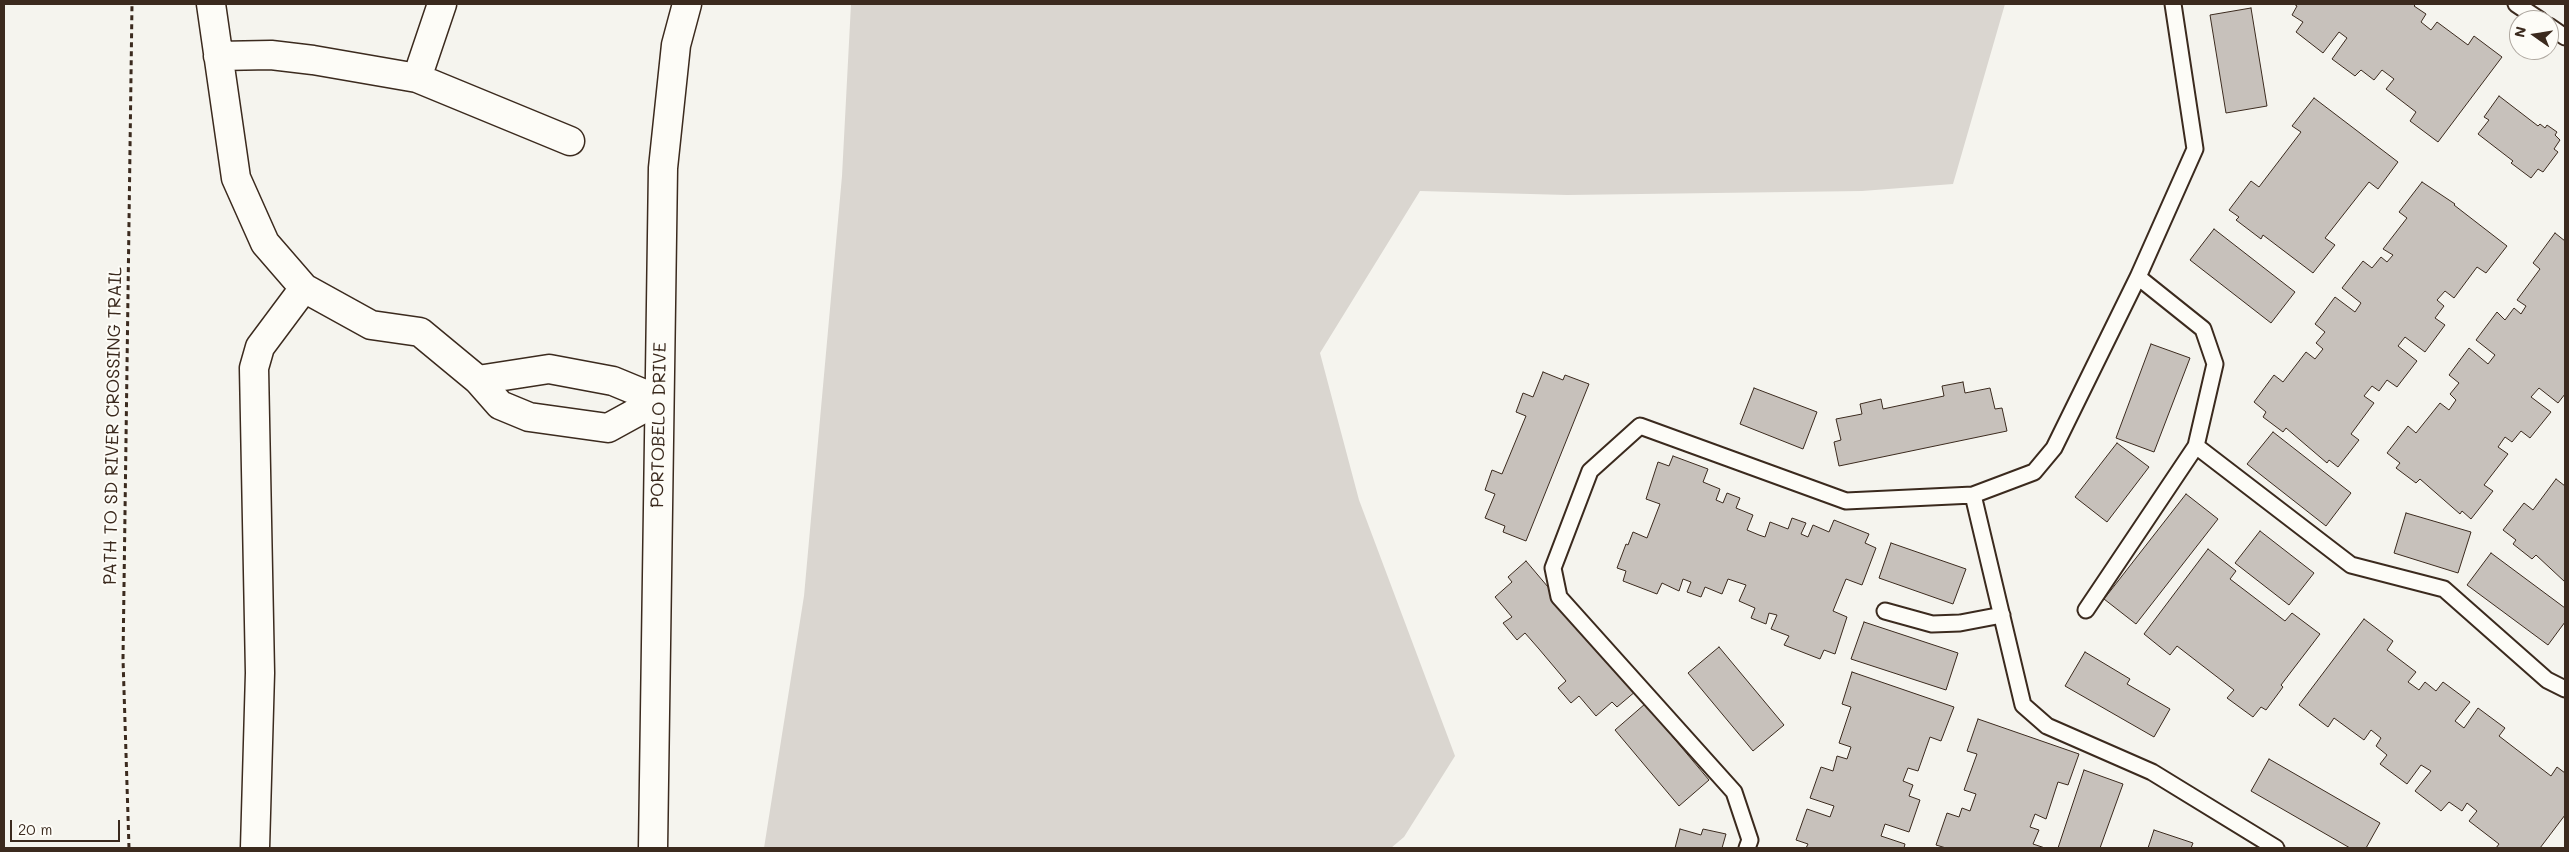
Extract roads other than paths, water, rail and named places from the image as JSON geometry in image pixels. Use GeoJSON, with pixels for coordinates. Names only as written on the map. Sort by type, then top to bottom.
{"type":"FeatureCollection","features":[{"type":"Feature","properties":{"kind":"street"},"geometry":{"type":"LineString","coordinates":[[211,4],[236,178],[265,243],[304,288],[372,325],[420,332],[478,380],[500,404],[529,418],[571,425],[608,428],[659,400]]}},
{"type":"Feature","properties":{"kind":"street"},"geometry":{"type":"LineString","coordinates":[[417,78],[442,4]]}},
{"type":"Feature","properties":{"kind":"street","name":"PORTOBELO DRIVE"},"geometry":{"type":"LineString","coordinates":[[653,848],[662,168],[676,46],[688,4]]}},
{"type":"Feature","properties":{"kind":"street"},"geometry":{"type":"LineString","coordinates":[[218,56],[271,55],[313,60],[417,78],[570,141]]}},
{"type":"Feature","properties":{"kind":"street"},"geometry":{"type":"LineString","coordinates":[[255,848],[260,673],[254,368],[260,347],[304,288]]}},
{"type":"Feature","properties":{"kind":"street"},"geometry":{"type":"LineString","coordinates":[[478,380],[549,369],[613,381],[659,400]]}},
{"type":"Feature","properties":{"kind":"lane"},"geometry":{"type":"LineString","coordinates":[[1747,848],[1750,840],[1734,792],[1558,597],[1554,568],[1590,471],[1640,426],[1846,501],[1973,495],[2034,472],[2054,448],[2138,278],[2195,149],[2174,4]]}},
{"type":"Feature","properties":{"kind":"lane"},"geometry":{"type":"LineString","coordinates":[[2086,610],[2196,446],[2215,364],[2203,329],[2138,278]]}},
{"type":"Feature","properties":{"kind":"lane"},"geometry":{"type":"LineString","coordinates":[[2196,446],[2350,565],[2444,589],[2547,680],[2565,689]]}},
{"type":"Feature","properties":{"kind":"lane"},"geometry":{"type":"LineString","coordinates":[[1973,495],[2023,704],[2047,726],[2152,772],[2276,848]]}},
{"type":"Feature","properties":{"kind":"lane"},"geometry":{"type":"LineString","coordinates":[[1885,611],[1932,624],[1960,623],[2002,615]]}}]}
